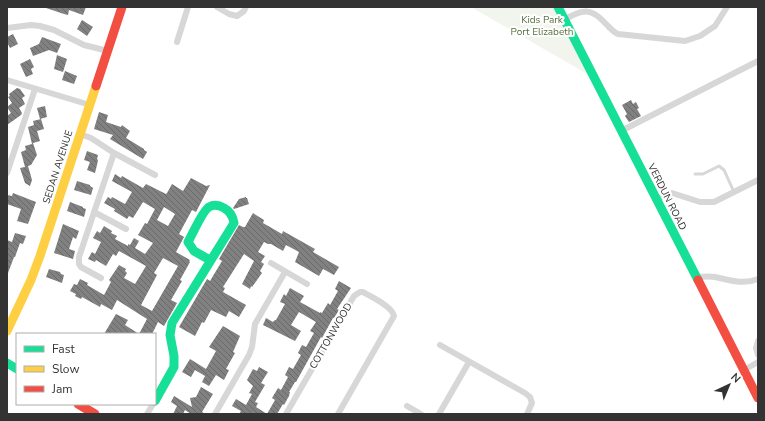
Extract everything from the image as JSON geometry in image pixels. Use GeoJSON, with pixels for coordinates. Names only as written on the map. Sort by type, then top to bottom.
{"type":"FeatureCollection","features":[{"type":"Feature","properties":{"kind":"street","name":"SEDAN AVENUE"},"geometry":{"type":"LineString","coordinates":[[7,330],[31,280],[122,7]]}},
{"type":"Feature","properties":{"kind":"street"},"geometry":{"type":"LineString","coordinates":[[177,42],[188,7]]}},
{"type":"Feature","properties":{"kind":"street"},"geometry":{"type":"LineString","coordinates":[[217,7],[233,16],[240,14],[246,7]]}},
{"type":"Feature","properties":{"kind":"street","name":"VERDUN ROAD"},"geometry":{"type":"LineString","coordinates":[[558,7],[758,398]]}},
{"type":"Feature","properties":{"kind":"street"},"geometry":{"type":"LineString","coordinates":[[564,20],[586,11],[599,16],[614,32],[618,34],[685,41],[700,36],[709,30],[718,22],[727,7]]}},
{"type":"Feature","properties":{"kind":"street"},"geometry":{"type":"LineString","coordinates":[[7,28],[31,25],[40,26],[54,30],[84,45],[108,51]]}},
{"type":"Feature","properties":{"kind":"street"},"geometry":{"type":"LineString","coordinates":[[621,131],[758,61]]}},
{"type":"Feature","properties":{"kind":"street"},"geometry":{"type":"LineString","coordinates":[[7,80],[90,105]]}},
{"type":"Feature","properties":{"kind":"street"},"geometry":{"type":"LineString","coordinates":[[7,173],[35,89]]}},
{"type":"Feature","properties":{"kind":"street"},"geometry":{"type":"LineString","coordinates":[[80,134],[91,138],[114,153],[155,175]]}},
{"type":"Feature","properties":{"kind":"street"},"geometry":{"type":"LineString","coordinates":[[101,278],[84,269],[78,261],[114,153]]}},
{"type":"Feature","properties":{"kind":"street"},"geometry":{"type":"LineString","coordinates":[[656,199],[672,193],[700,202],[714,202],[758,180]]}},
{"type":"Feature","properties":{"kind":"street"},"geometry":{"type":"LineString","coordinates":[[156,399],[174,367],[175,362],[170,333],[172,323],[234,223],[234,218],[231,213],[215,204],[212,204],[207,208],[188,242],[193,250],[210,260]]}},
{"type":"Feature","properties":{"kind":"street"},"geometry":{"type":"LineString","coordinates":[[94,212],[126,229]]}},
{"type":"Feature","properties":{"kind":"street"},"geometry":{"type":"LineString","coordinates":[[271,264],[307,284]]}},
{"type":"Feature","properties":{"kind":"street"},"geometry":{"type":"LineString","coordinates":[[215,414],[249,355],[252,347],[255,324],[285,272]]}},
{"type":"Feature","properties":{"kind":"street"},"geometry":{"type":"LineString","coordinates":[[696,277],[709,276],[746,283],[758,279]]}},
{"type":"Feature","properties":{"kind":"street","name":"COTTONWOOD"},"geometry":{"type":"LineString","coordinates":[[286,414],[354,296],[360,292],[363,292],[389,308],[393,312],[394,316],[338,414]]}},
{"type":"Feature","properties":{"kind":"street"},"geometry":{"type":"LineString","coordinates":[[758,341],[756,348],[758,355]]}},
{"type":"Feature","properties":{"kind":"street"},"geometry":{"type":"LineString","coordinates":[[440,345],[530,397],[532,403],[528,414]]}},
{"type":"Feature","properties":{"kind":"street"},"geometry":{"type":"LineString","coordinates":[[439,414],[469,362]]}},
{"type":"Feature","properties":{"kind":"street"},"geometry":{"type":"LineString","coordinates":[[744,370],[758,362]]}},
{"type":"Feature","properties":{"kind":"street"},"geometry":{"type":"LineString","coordinates":[[7,363],[16,368]]}},
{"type":"Feature","properties":{"kind":"street"},"geometry":{"type":"LineString","coordinates":[[80,405],[95,414]]}},
{"type":"Feature","properties":{"kind":"street"},"geometry":{"type":"LineString","coordinates":[[147,414],[152,405]]}},
{"type":"Feature","properties":{"kind":"street"},"geometry":{"type":"LineString","coordinates":[[407,406],[421,414]]}},
{"type":"Feature","properties":{"kind":"lane"},"geometry":{"type":"LineString","coordinates":[[695,174],[703,174],[719,166],[724,170],[734,192]]}},
{"type":"Feature","properties":{"kind":"green space","name":"Kids Park Port Elizabeth"},"geometry":{"type":"Polygon","coordinates":[[[471,7],[554,7],[589,75],[471,7]]]}},
{"type":"Feature","properties":{"kind":"building"},"geometry":{"type":"Polygon","coordinates":[[[86,7],[83,15],[69,10],[68,15],[46,8],[86,7]]]}},
{"type":"Feature","properties":{"kind":"building"},"geometry":{"type":"Polygon","coordinates":[[[82,20],[93,27],[87,36],[77,29],[82,20]]]}},
{"type":"Feature","properties":{"kind":"building"},"geometry":{"type":"Polygon","coordinates":[[[13,34],[18,44],[10,48],[7,42],[7,37],[13,34]]]}},
{"type":"Feature","properties":{"kind":"building"},"geometry":{"type":"Polygon","coordinates":[[[42,37],[61,44],[57,53],[49,50],[33,56],[30,48],[39,44],[42,37]]]}},
{"type":"Feature","properties":{"kind":"building"},"geometry":{"type":"Polygon","coordinates":[[[57,55],[67,59],[63,72],[54,69],[57,55]]]}},
{"type":"Feature","properties":{"kind":"building"},"geometry":{"type":"Polygon","coordinates":[[[30,59],[34,67],[31,69],[33,74],[26,77],[20,64],[30,59]]]}},
{"type":"Feature","properties":{"kind":"building"},"geometry":{"type":"Polygon","coordinates":[[[65,71],[77,76],[74,84],[62,80],[65,71]]]}},
{"type":"Feature","properties":{"kind":"building"},"geometry":{"type":"Polygon","coordinates":[[[17,88],[20,89],[25,96],[22,98],[25,104],[19,108],[22,113],[21,115],[7,125],[7,116],[11,113],[7,107],[12,103],[8,97],[10,96],[9,94],[17,88]]]}},
{"type":"Feature","properties":{"kind":"building"},"geometry":{"type":"Polygon","coordinates":[[[631,100],[633,104],[636,102],[639,108],[637,109],[641,116],[629,122],[625,116],[627,114],[622,105],[631,100]]]}},
{"type":"Feature","properties":{"kind":"building"},"geometry":{"type":"Polygon","coordinates":[[[45,106],[47,117],[40,119],[37,108],[45,106]]]}},
{"type":"Feature","properties":{"kind":"building"},"geometry":{"type":"Polygon","coordinates":[[[99,112],[108,115],[106,122],[121,127],[122,125],[130,131],[126,138],[147,152],[143,159],[110,139],[113,135],[94,129],[99,112]]]}},
{"type":"Feature","properties":{"kind":"building"},"geometry":{"type":"Polygon","coordinates":[[[41,119],[44,129],[37,131],[40,141],[33,143],[37,155],[31,165],[28,166],[32,180],[30,186],[25,183],[20,168],[25,167],[21,152],[26,150],[25,146],[32,144],[28,127],[34,125],[33,121],[41,119]]]}},
{"type":"Feature","properties":{"kind":"building"},"geometry":{"type":"Polygon","coordinates":[[[87,151],[98,155],[95,173],[87,170],[90,162],[84,160],[87,151]]]}},
{"type":"Feature","properties":{"kind":"building"},"geometry":{"type":"Polygon","coordinates":[[[115,174],[121,178],[122,176],[143,188],[146,184],[166,194],[172,184],[183,191],[191,178],[206,186],[210,185],[196,212],[192,210],[179,234],[184,237],[176,252],[190,260],[190,262],[180,280],[182,281],[171,300],[177,303],[164,326],[158,322],[152,333],[140,333],[147,319],[117,300],[112,310],[101,304],[100,307],[82,297],[81,299],[70,291],[74,284],[77,285],[80,279],[104,295],[111,282],[109,280],[119,265],[126,269],[125,271],[127,273],[124,278],[135,284],[146,266],[119,251],[116,256],[113,254],[106,266],[96,260],[95,262],[88,259],[92,252],[95,254],[101,242],[93,238],[97,231],[100,233],[104,226],[112,231],[111,233],[117,236],[115,239],[128,246],[134,238],[139,241],[135,248],[145,254],[153,243],[138,235],[145,223],[147,224],[155,209],[143,202],[133,218],[129,216],[127,219],[114,211],[115,209],[104,203],[108,197],[111,199],[112,197],[125,204],[132,192],[112,181],[115,174]],[[164,207],[157,220],[168,226],[175,214],[164,207]],[[163,258],[154,273],[157,275],[141,305],[152,311],[178,266],[163,258]]]}},
{"type":"Feature","properties":{"kind":"building"},"geometry":{"type":"Polygon","coordinates":[[[77,181],[90,185],[93,188],[91,195],[74,190],[77,181]]]}},
{"type":"Feature","properties":{"kind":"building"},"geometry":{"type":"Polygon","coordinates":[[[13,193],[36,202],[28,224],[17,221],[21,209],[7,204],[7,195],[12,196],[13,193]]]}},
{"type":"Feature","properties":{"kind":"building"},"geometry":{"type":"Polygon","coordinates":[[[246,197],[249,204],[234,209],[233,208],[239,199],[246,197]]]}},
{"type":"Feature","properties":{"kind":"building"},"geometry":{"type":"Polygon","coordinates":[[[70,202],[86,209],[84,217],[67,211],[70,202]]]}},
{"type":"Feature","properties":{"kind":"building"},"geometry":{"type":"Polygon","coordinates":[[[253,213],[264,220],[263,223],[282,234],[283,231],[315,249],[313,252],[339,267],[334,275],[323,269],[319,276],[295,262],[299,252],[286,245],[283,251],[264,242],[258,252],[265,256],[261,262],[264,264],[260,271],[262,273],[252,287],[251,286],[250,289],[242,284],[254,261],[244,254],[223,287],[225,288],[223,292],[246,305],[239,317],[229,311],[226,317],[211,310],[204,323],[202,322],[195,336],[179,327],[207,279],[210,281],[222,261],[219,259],[239,225],[245,227],[253,213]]]}},
{"type":"Feature","properties":{"kind":"building"},"geometry":{"type":"Polygon","coordinates":[[[63,224],[79,231],[76,239],[73,237],[69,249],[75,251],[73,259],[54,253],[63,224]]]}},
{"type":"Feature","properties":{"kind":"building"},"geometry":{"type":"Polygon","coordinates":[[[15,233],[26,236],[23,244],[20,243],[7,273],[7,240],[12,242],[15,233]]]}},
{"type":"Feature","properties":{"kind":"building"},"geometry":{"type":"Polygon","coordinates":[[[49,269],[60,272],[64,275],[62,283],[46,277],[49,269]]]}},
{"type":"Feature","properties":{"kind":"building"},"geometry":{"type":"Polygon","coordinates":[[[339,281],[351,288],[337,309],[339,310],[322,338],[321,337],[289,392],[289,396],[284,405],[283,404],[277,414],[267,414],[275,400],[272,398],[278,388],[281,390],[288,377],[285,375],[289,367],[293,369],[301,355],[298,353],[302,345],[306,347],[314,333],[310,331],[316,322],[299,312],[291,325],[301,331],[295,341],[263,325],[266,318],[273,322],[276,320],[285,304],[280,302],[284,294],[286,296],[290,288],[304,296],[300,302],[322,313],[328,303],[330,305],[338,291],[335,289],[339,281]]]}},
{"type":"Feature","properties":{"kind":"building"},"geometry":{"type":"Polygon","coordinates":[[[116,314],[128,320],[125,325],[137,333],[105,333],[116,314]]]}},
{"type":"Feature","properties":{"kind":"building"},"geometry":{"type":"Polygon","coordinates":[[[223,326],[240,336],[233,352],[235,353],[226,369],[229,370],[224,380],[216,375],[209,386],[202,382],[205,376],[195,370],[191,377],[182,372],[190,359],[206,369],[216,351],[209,347],[223,326]]]}},
{"type":"Feature","properties":{"kind":"building"},"geometry":{"type":"Polygon","coordinates":[[[259,367],[268,372],[261,383],[265,385],[255,402],[258,403],[256,407],[267,414],[239,414],[241,411],[232,406],[236,399],[246,405],[252,394],[249,393],[253,386],[247,380],[253,369],[257,371],[259,367]]]}},
{"type":"Feature","properties":{"kind":"building"},"geometry":{"type":"Polygon","coordinates":[[[201,387],[213,394],[202,412],[205,414],[191,414],[185,410],[183,414],[173,414],[177,406],[171,402],[174,396],[192,407],[190,398],[196,397],[201,387]]]}},
{"type":"Feature","properties":{"kind":"traffic: fast"},"geometry":{"type":"LineString","coordinates":[[558,7],[698,280]]}},
{"type":"Feature","properties":{"kind":"traffic: fast"},"geometry":{"type":"LineString","coordinates":[[156,399],[174,367],[174,356],[170,335],[172,323],[234,223],[232,216],[228,211],[216,205],[213,205],[207,209],[188,242],[194,251],[210,260]]}},
{"type":"Feature","properties":{"kind":"traffic: fast"},"geometry":{"type":"LineString","coordinates":[[7,363],[16,368]]}},
{"type":"Feature","properties":{"kind":"traffic: slow"},"geometry":{"type":"LineString","coordinates":[[7,331],[31,280],[40,256],[96,86]]}},
{"type":"Feature","properties":{"kind":"traffic: jam"},"geometry":{"type":"LineString","coordinates":[[96,86],[122,7]]}},
{"type":"Feature","properties":{"kind":"traffic: jam"},"geometry":{"type":"LineString","coordinates":[[698,280],[758,398]]}},
{"type":"Feature","properties":{"kind":"traffic: jam"},"geometry":{"type":"LineString","coordinates":[[80,405],[95,414]]}}]}
